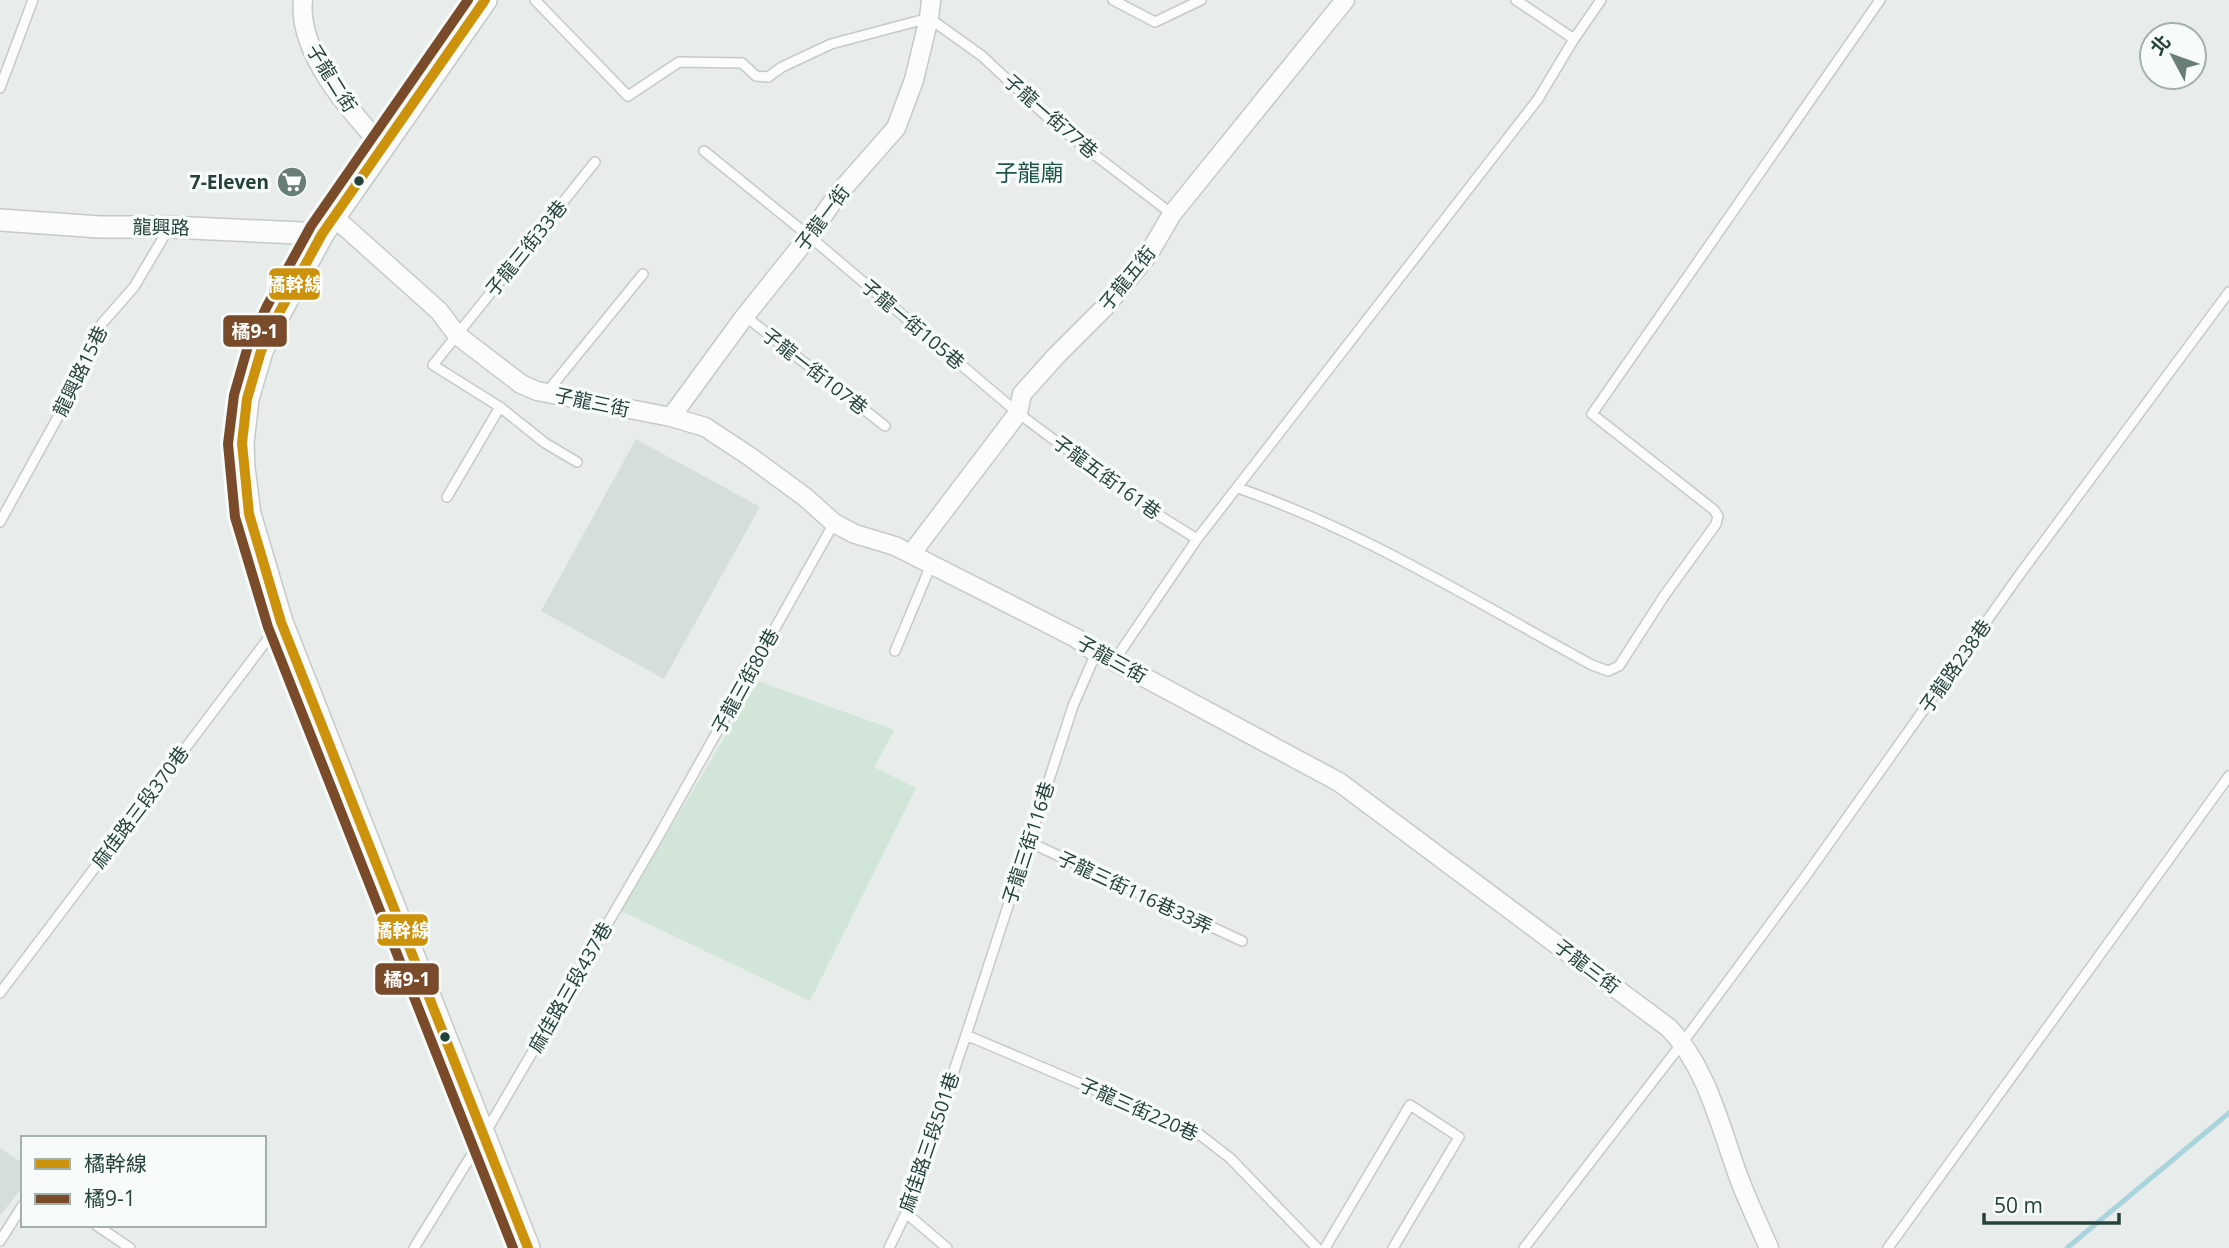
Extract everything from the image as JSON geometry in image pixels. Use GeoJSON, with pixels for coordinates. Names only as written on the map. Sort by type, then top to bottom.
{"type":"FeatureCollection","features":[{"type":"Feature","properties":{"kind":"main road"},"geometry":{"type":"LineString","coordinates":[[485,0],[328,225],[279,313],[253,375],[244,417],[243,468],[249,514],[281,622],[528,1248]]}},
{"type":"Feature","properties":{"kind":"street","name":"子龍二街"},"geometry":{"type":"LineString","coordinates":[[303,0],[303,23],[308,44],[347,108],[383,147]]}},
{"type":"Feature","properties":{"kind":"street","name":"子龍一街"},"geometry":{"type":"LineString","coordinates":[[671,416],[838,194],[896,128],[914,80],[931,0]]}},
{"type":"Feature","properties":{"kind":"street","name":"子龍五街"},"geometry":{"type":"LineString","coordinates":[[911,554],[1018,413],[1023,394],[1105,307],[1140,265],[1172,214],[1345,0]]}},
{"type":"Feature","properties":{"kind":"street","name":"龍興路"},"geometry":{"type":"LineString","coordinates":[[0,220],[100,227],[328,225]]}},
{"type":"Feature","properties":{"kind":"street","name":"子龍三街"},"geometry":{"type":"LineString","coordinates":[[328,225],[439,311],[457,335],[521,384],[547,392],[671,416],[705,427],[805,497],[834,523],[855,534],[895,546],[1076,638],[1096,653],[1339,782],[1669,1028],[1683,1042],[1698,1065],[1740,1182],[1769,1248]]}},
{"type":"Feature","properties":{"kind":"lane"},"geometry":{"type":"LineString","coordinates":[[0,88],[33,0]]}},
{"type":"Feature","properties":{"kind":"lane"},"geometry":{"type":"LineString","coordinates":[[535,0],[628,96],[679,62],[742,64],[756,76],[768,77],[782,66],[831,44],[929,18]]}},
{"type":"Feature","properties":{"kind":"lane"},"geometry":{"type":"LineString","coordinates":[[1113,0],[1155,22],[1201,0]]}},
{"type":"Feature","properties":{"kind":"lane"},"geometry":{"type":"LineString","coordinates":[[1516,0],[1574,39]]}},
{"type":"Feature","properties":{"kind":"lane"},"geometry":{"type":"LineString","coordinates":[[1114,661],[1197,539],[1538,99],[1601,0]]}},
{"type":"Feature","properties":{"kind":"lane"},"geometry":{"type":"LineString","coordinates":[[1238,488],[1285,504],[1360,538],[1592,665],[1608,671],[1619,666],[1664,596],[1716,524],[1718,516],[1714,510],[1592,414],[1880,0]]}},
{"type":"Feature","properties":{"kind":"lane","name":"子龍一街77巷"},"geometry":{"type":"LineString","coordinates":[[929,18],[982,56],[1058,126],[1172,214]]}},
{"type":"Feature","properties":{"kind":"lane","name":"子龍一街105巷"},"geometry":{"type":"LineString","coordinates":[[704,151],[1018,413]]}},
{"type":"Feature","properties":{"kind":"lane","name":"子龍三街33巷"},"geometry":{"type":"LineString","coordinates":[[500,407],[433,365],[595,162]]}},
{"type":"Feature","properties":{"kind":"lane","name":"龍興路15巷"},"geometry":{"type":"LineString","coordinates":[[0,522],[59,415],[98,328],[134,287],[170,227]]}},
{"type":"Feature","properties":{"kind":"lane"},"geometry":{"type":"LineString","coordinates":[[547,392],[643,274]]}},
{"type":"Feature","properties":{"kind":"lane","name":"子龍路238巷"},"geometry":{"type":"LineString","coordinates":[[1683,1042],[1813,866],[2020,573],[2229,292]]}},
{"type":"Feature","properties":{"kind":"lane","name":"子龍一街107巷"},"geometry":{"type":"LineString","coordinates":[[745,316],[885,426]]}},
{"type":"Feature","properties":{"kind":"lane"},"geometry":{"type":"LineString","coordinates":[[447,497],[500,407],[545,443],[577,462]]}},
{"type":"Feature","properties":{"kind":"lane","name":"子龍五街161巷"},"geometry":{"type":"LineString","coordinates":[[1018,413],[1136,501],[1197,539]]}},
{"type":"Feature","properties":{"kind":"lane","name":"子龍三街80巷"},"geometry":{"type":"LineString","coordinates":[[657,839],[834,523]]}},
{"type":"Feature","properties":{"kind":"lane"},"geometry":{"type":"LineString","coordinates":[[895,651],[931,565]]}},
{"type":"Feature","properties":{"kind":"lane","name":"麻佳路三段370巷"},"geometry":{"type":"LineString","coordinates":[[0,993],[281,622]]}},
{"type":"Feature","properties":{"kind":"lane","name":"子龍三街116巷"},"geometry":{"type":"LineString","coordinates":[[966,1035],[1073,706],[1096,653]]}},
{"type":"Feature","properties":{"kind":"lane"},"geometry":{"type":"LineString","coordinates":[[1888,1248],[2229,776]]}},
{"type":"Feature","properties":{"kind":"lane","name":"麻佳路三段437巷"},"geometry":{"type":"LineString","coordinates":[[414,1248],[484,1135],[657,839]]}},
{"type":"Feature","properties":{"kind":"lane","name":"子龍三街116巷33弄"},"geometry":{"type":"LineString","coordinates":[[1029,842],[1241,941]]}},
{"type":"Feature","properties":{"kind":"lane","name":"麻佳路三段501巷"},"geometry":{"type":"LineString","coordinates":[[889,1248],[905,1213],[966,1035]]}},
{"type":"Feature","properties":{"kind":"lane","name":"子龍三街220巷"},"geometry":{"type":"LineString","coordinates":[[966,1035],[1199,1134],[1221,1149],[1317,1248]]}},
{"type":"Feature","properties":{"kind":"lane"},"geometry":{"type":"LineString","coordinates":[[1524,1248],[1683,1042]]}},
{"type":"Feature","properties":{"kind":"lane"},"geometry":{"type":"LineString","coordinates":[[1325,1248],[1410,1105],[1459,1137],[1393,1248]]}},
{"type":"Feature","properties":{"kind":"lane"},"geometry":{"type":"LineString","coordinates":[[0,1241],[21,1208]]}},
{"type":"Feature","properties":{"kind":"lane"},"geometry":{"type":"LineString","coordinates":[[905,1213],[947,1248]]}},
{"type":"Feature","properties":{"kind":"lane"},"geometry":{"type":"LineString","coordinates":[[99,1227],[130,1248]]}},
{"type":"Feature","properties":{"kind":"shaded area"},"geometry":{"type":"Polygon","coordinates":[[[636,439],[760,507],[664,679],[541,611],[636,439]]]}},
{"type":"Feature","properties":{"kind":"shaded area"},"geometry":{"type":"Polygon","coordinates":[[[0,1148],[21,1162],[21,1189],[0,1216],[0,1148]]]}},
{"type":"Feature","properties":{"kind":"green space"},"geometry":{"type":"Polygon","coordinates":[[[758,681],[895,730],[874,767],[916,788],[810,1001],[621,911],[758,681]]]}},
{"type":"Feature","properties":{"kind":"waterway"},"geometry":{"type":"LineString","coordinates":[[2067,1248],[2229,1113]]}},
{"type":"Feature","properties":{"kind":"transit line","name":"橘9-1"},"geometry":{"type":"LineString","coordinates":[[468,0],[311,226],[267,306],[248,346],[234,395],[228,444],[235,517],[268,627],[513,1248]]}},
{"type":"Feature","properties":{"kind":"transit line","name":"橘幹線"},"geometry":{"type":"LineString","coordinates":[[485,0],[322,234],[261,351],[247,399],[242,443],[249,514],[281,622],[528,1248]]}},
{"type":"Feature","properties":{"kind":"place","name":"7-Eleven"},"geometry":{"type":"Point","coordinates":[292,182]}},
{"type":"Feature","properties":{"kind":"district","name":"子龍廟"},"geometry":{"type":"Point","coordinates":[1029,172]}}]}
